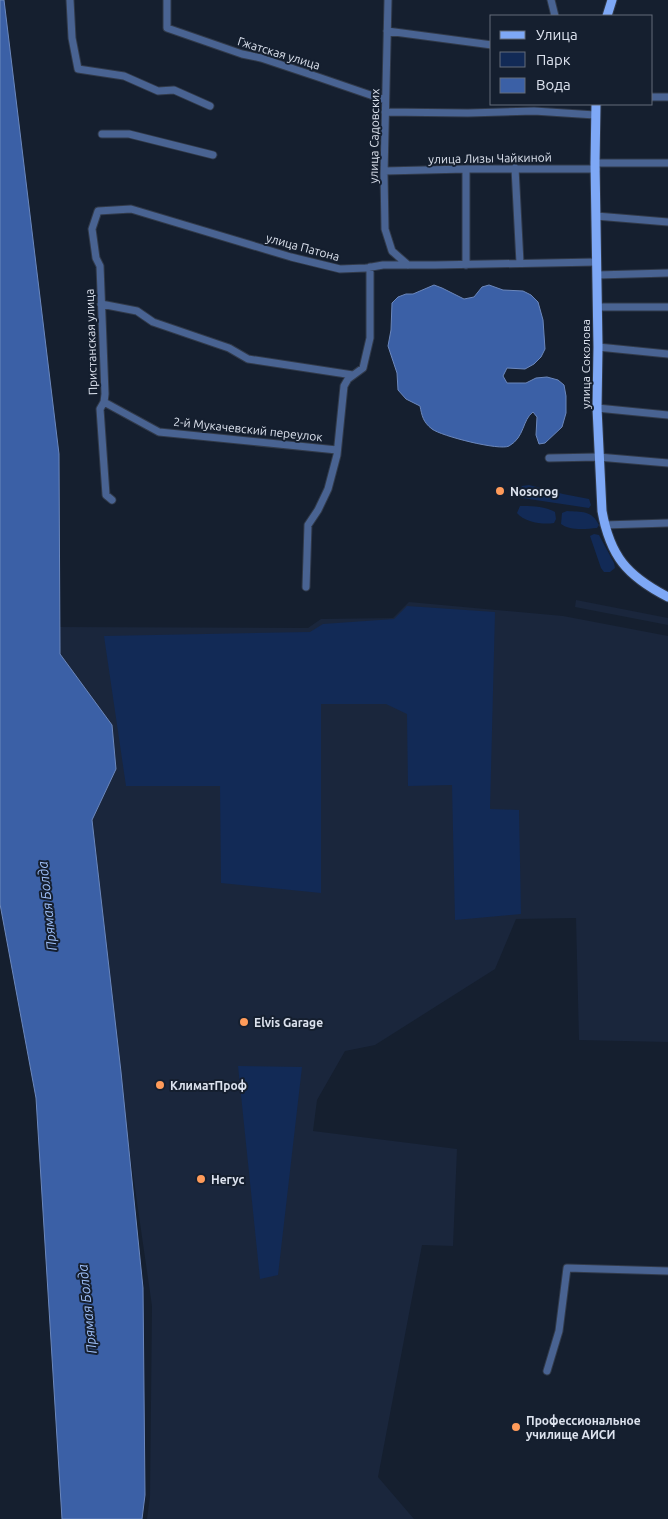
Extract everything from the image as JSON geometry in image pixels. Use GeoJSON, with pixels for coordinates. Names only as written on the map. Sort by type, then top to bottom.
{"type":"FeatureCollection","features":[{"type":"Feature","properties":{"kind":"main road"},"geometry":{"type":"LineString","coordinates":[[607,15],[612,0]]}},
{"type":"Feature","properties":{"kind":"main road","name":"улица Соколова"},"geometry":{"type":"LineString","coordinates":[[596,105],[597,408],[598,457],[604,525],[617,556],[625,567],[642,582],[668,597]]}},
{"type":"Feature","properties":{"kind":"street"},"geometry":{"type":"LineString","coordinates":[[70,0],[72,38],[78,69],[124,76],[158,91],[174,90],[210,106]]}},
{"type":"Feature","properties":{"kind":"street","name":"Гжатская улица"},"geometry":{"type":"LineString","coordinates":[[167,0],[167,28],[385,100]]}},
{"type":"Feature","properties":{"kind":"street","name":"улица Садовских"},"geometry":{"type":"LineString","coordinates":[[388,0],[384,171],[385,229],[392,251],[408,265]]}},
{"type":"Feature","properties":{"kind":"street"},"geometry":{"type":"LineString","coordinates":[[551,0],[555,15]]}},
{"type":"Feature","properties":{"kind":"street"},"geometry":{"type":"LineString","coordinates":[[387,31],[490,45]]}},
{"type":"Feature","properties":{"kind":"street"},"geometry":{"type":"LineString","coordinates":[[653,96],[668,97]]}},
{"type":"Feature","properties":{"kind":"street"},"geometry":{"type":"LineString","coordinates":[[385,112],[468,113],[534,111],[595,115]]}},
{"type":"Feature","properties":{"kind":"street"},"geometry":{"type":"LineString","coordinates":[[102,134],[129,134],[213,155]]}},
{"type":"Feature","properties":{"kind":"street","name":"улица Лизы Чайкиной"},"geometry":{"type":"LineString","coordinates":[[384,171],[668,163]]}},
{"type":"Feature","properties":{"kind":"street"},"geometry":{"type":"LineString","coordinates":[[466,168],[466,265]]}},
{"type":"Feature","properties":{"kind":"street"},"geometry":{"type":"LineString","coordinates":[[515,168],[520,263]]}},
{"type":"Feature","properties":{"kind":"street","name":"улица Патона"},"geometry":{"type":"LineString","coordinates":[[98,211],[131,209],[291,257],[340,269],[383,265],[597,262]]}},
{"type":"Feature","properties":{"kind":"street","name":"Пристанская улица"},"geometry":{"type":"LineString","coordinates":[[98,211],[92,229],[96,258],[100,266],[105,394],[104,402],[100,409],[106,495],[112,500]]}},
{"type":"Feature","properties":{"kind":"street"},"geometry":{"type":"LineString","coordinates":[[596,216],[668,222]]}},
{"type":"Feature","properties":{"kind":"street"},"geometry":{"type":"LineString","coordinates":[[306,587],[308,525],[328,490],[337,450],[344,386],[348,379],[363,368],[370,338],[370,267]]}},
{"type":"Feature","properties":{"kind":"street"},"geometry":{"type":"LineString","coordinates":[[597,275],[668,274]]}},
{"type":"Feature","properties":{"kind":"street"},"geometry":{"type":"LineString","coordinates":[[101,304],[137,311],[153,322],[229,348],[248,359],[353,375]]}},
{"type":"Feature","properties":{"kind":"street"},"geometry":{"type":"LineString","coordinates":[[597,307],[668,307]]}},
{"type":"Feature","properties":{"kind":"street"},"geometry":{"type":"LineString","coordinates":[[598,348],[668,354]]}},
{"type":"Feature","properties":{"kind":"street","name":"2-й Мукачевский переулок"},"geometry":{"type":"LineString","coordinates":[[104,402],[159,432],[337,450]]}},
{"type":"Feature","properties":{"kind":"street"},"geometry":{"type":"LineString","coordinates":[[597,408],[668,415]]}},
{"type":"Feature","properties":{"kind":"street"},"geometry":{"type":"LineString","coordinates":[[549,458],[598,457],[668,462]]}},
{"type":"Feature","properties":{"kind":"street"},"geometry":{"type":"LineString","coordinates":[[604,525],[668,523]]}},
{"type":"Feature","properties":{"kind":"street"},"geometry":{"type":"LineString","coordinates":[[547,1371],[559,1332],[567,1268],[668,1270]]}},
{"type":"Feature","properties":{"kind":"shaded area"},"geometry":{"type":"Polygon","coordinates":[[[576,600],[668,618],[668,625],[575,607],[576,600]]]}},
{"type":"Feature","properties":{"kind":"shaded area"},"geometry":{"type":"Polygon","coordinates":[[[409,602],[563,616],[668,636],[668,1042],[579,1040],[576,918],[516,919],[495,969],[375,1045],[345,1051],[317,1100],[313,1131],[457,1149],[453,1246],[422,1245],[378,1477],[414,1519],[147,1519],[150,1496],[152,1306],[54,627],[308,628],[321,619],[393,618],[409,602]]]}},
{"type":"Feature","properties":{"kind":"green space"},"geometry":{"type":"Polygon","coordinates":[[[529,485],[589,499],[591,505],[589,508],[522,498],[519,493],[520,489],[522,486],[529,485]]]}},
{"type":"Feature","properties":{"kind":"green space"},"geometry":{"type":"Polygon","coordinates":[[[520,506],[551,510],[555,512],[556,519],[554,523],[550,524],[529,521],[517,513],[520,506]]]}},
{"type":"Feature","properties":{"kind":"green space"},"geometry":{"type":"Polygon","coordinates":[[[567,511],[589,514],[599,525],[597,528],[583,529],[573,529],[565,526],[561,524],[562,513],[567,511]]]}},
{"type":"Feature","properties":{"kind":"green space"},"geometry":{"type":"Polygon","coordinates":[[[594,534],[599,535],[614,563],[615,568],[610,572],[604,572],[601,568],[590,536],[594,534]]]}},
{"type":"Feature","properties":{"kind":"green space"},"geometry":{"type":"Polygon","coordinates":[[[407,606],[495,612],[490,809],[519,810],[521,914],[455,920],[452,785],[408,786],[407,714],[386,704],[321,704],[321,893],[221,883],[220,786],[126,786],[104,636],[310,632],[323,624],[394,619],[407,606]]]}},
{"type":"Feature","properties":{"kind":"green space"},"geometry":{"type":"Polygon","coordinates":[[[238,1066],[302,1067],[278,1275],[260,1279],[238,1066]]]}},
{"type":"Feature","properties":{"kind":"water","name":"Прямая Болда"},"geometry":{"type":"Polygon","coordinates":[[[0,0],[4,0],[59,454],[60,654],[112,725],[116,769],[92,820],[121,1072],[143,1288],[145,1495],[142,1519],[62,1519],[36,1098],[0,904],[0,0]]]}},
{"type":"Feature","properties":{"kind":"water"},"geometry":{"type":"Polygon","coordinates":[[[434,285],[464,299],[474,297],[482,287],[489,285],[503,290],[523,291],[531,295],[538,302],[543,320],[545,349],[541,357],[534,364],[525,369],[507,368],[503,376],[507,383],[526,383],[536,378],[547,377],[558,380],[564,385],[566,413],[562,427],[545,443],[539,444],[536,435],[537,417],[533,412],[529,415],[518,438],[509,446],[483,445],[438,432],[432,429],[423,419],[420,406],[406,399],[398,390],[397,373],[388,346],[391,330],[392,303],[398,297],[413,294],[434,285]]]}},
{"type":"Feature","properties":{"kind":"place","name":"Nosorog"},"geometry":{"type":"Point","coordinates":[500,491]}},
{"type":"Feature","properties":{"kind":"place","name":"Elvis Garage"},"geometry":{"type":"Point","coordinates":[244,1022]}},
{"type":"Feature","properties":{"kind":"place","name":"КлиматПроф"},"geometry":{"type":"Point","coordinates":[160,1085]}},
{"type":"Feature","properties":{"kind":"place","name":"Негус"},"geometry":{"type":"Point","coordinates":[201,1179]}},
{"type":"Feature","properties":{"kind":"place","name":"Профессиональное училище АИСИ"},"geometry":{"type":"Point","coordinates":[516,1427]}}]}
